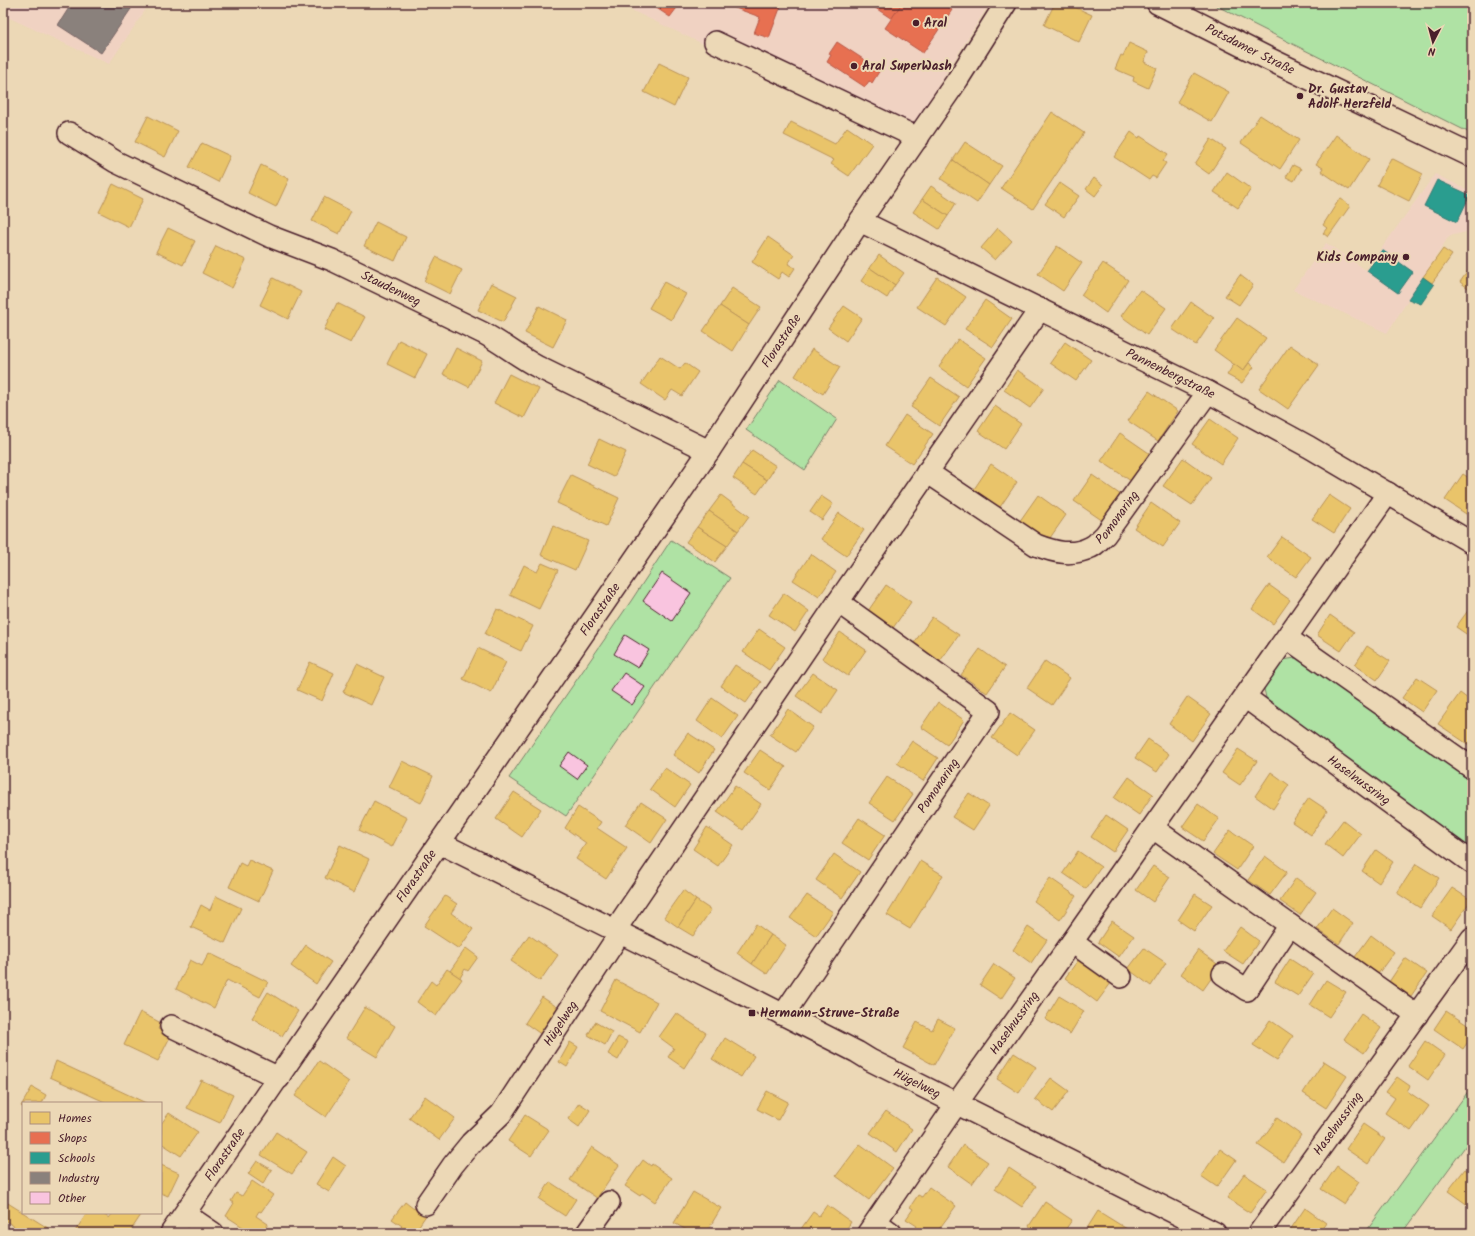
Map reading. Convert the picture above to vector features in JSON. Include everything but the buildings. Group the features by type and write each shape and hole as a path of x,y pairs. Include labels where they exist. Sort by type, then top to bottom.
{"main road":[{"name":"Potsdamer Straße","path":"1158,3 1275,62 1472,156"}],"street":[{"name":"Florastraße","path":"172,1233 709,451 860,221 958,79 1006,3"},
{"path":"715,42 918,138"},
{"name":"Staudenweg","path":"69,133 116,162 262,233 332,260 483,333 504,345 528,362 709,451"},
{"name":"Pannenbergstraße","path":"860,221 1208,392 1309,447 1472,542"},
{"path":"617,932 838,602 1040,309"},
{"name":"Pomonaring","path":"927,472 1036,545 1056,552 1074,553 1091,547 1105,535 1208,392"},
{"name":"Haselnussring","path":"957,1103 1153,828 1388,493"},
{"name":"Pomonaring","path":"783,1015 989,711 838,602"},
{"path":"1287,638 1472,768"},
{"name":"Haselnussring","path":"1245,697 1472,863"},
{"path":"1153,828 1417,1015"},
{"name":"Hügelweg","path":"440,843 1214,1233"},
{"path":"1223,974 1247,990 1290,925"},
{"name":"Hügelweg","path":"426,1204 453,1164 471,1143 501,1114 617,932"},
{"name":"Haselnussring","path":"1259,1233 1472,938"},
{"path":"1072,942 1121,977"},
{"path":"171,1026 279,1078"},
{"path":"879,1229 957,1103"},
{"path":"587,1233 608,1202"},
{"path":"185,1214 213,1233"}],"shaded area":[{"path":"3,3 150,3 109,64 3,15"},
{"path":"616,3 990,3 905,139"},
{"name":"Kids Company","path":"1435,174 1472,192 1472,221 1466,232 1449,236 1387,333 1293,290 1326,243 1366,270"}],"green space":[{"path":"1211,3 1472,3 1472,134"},
{"path":"780,380 837,419 805,470 746,430"},
{"path":"671,540 730,578 566,816 509,778 631,601"},
{"path":"1301,657 1472,777 1472,851 1268,706 1263,685 1283,660"},
{"path":"1472,1086 1472,1137 1402,1233 1365,1233"}],"place":[{"name":"Aral","path":"916,23"},
{"name":"Aral SuperWash","path":"854,66"},
{"name":"Dr. Gustav Adolf Herzfeld","path":"1300,96"},
{"name":"Kids Company","path":"1406,257"},
{"name":"Hermann-Struve-Straße","path":"752,1013"}]}
